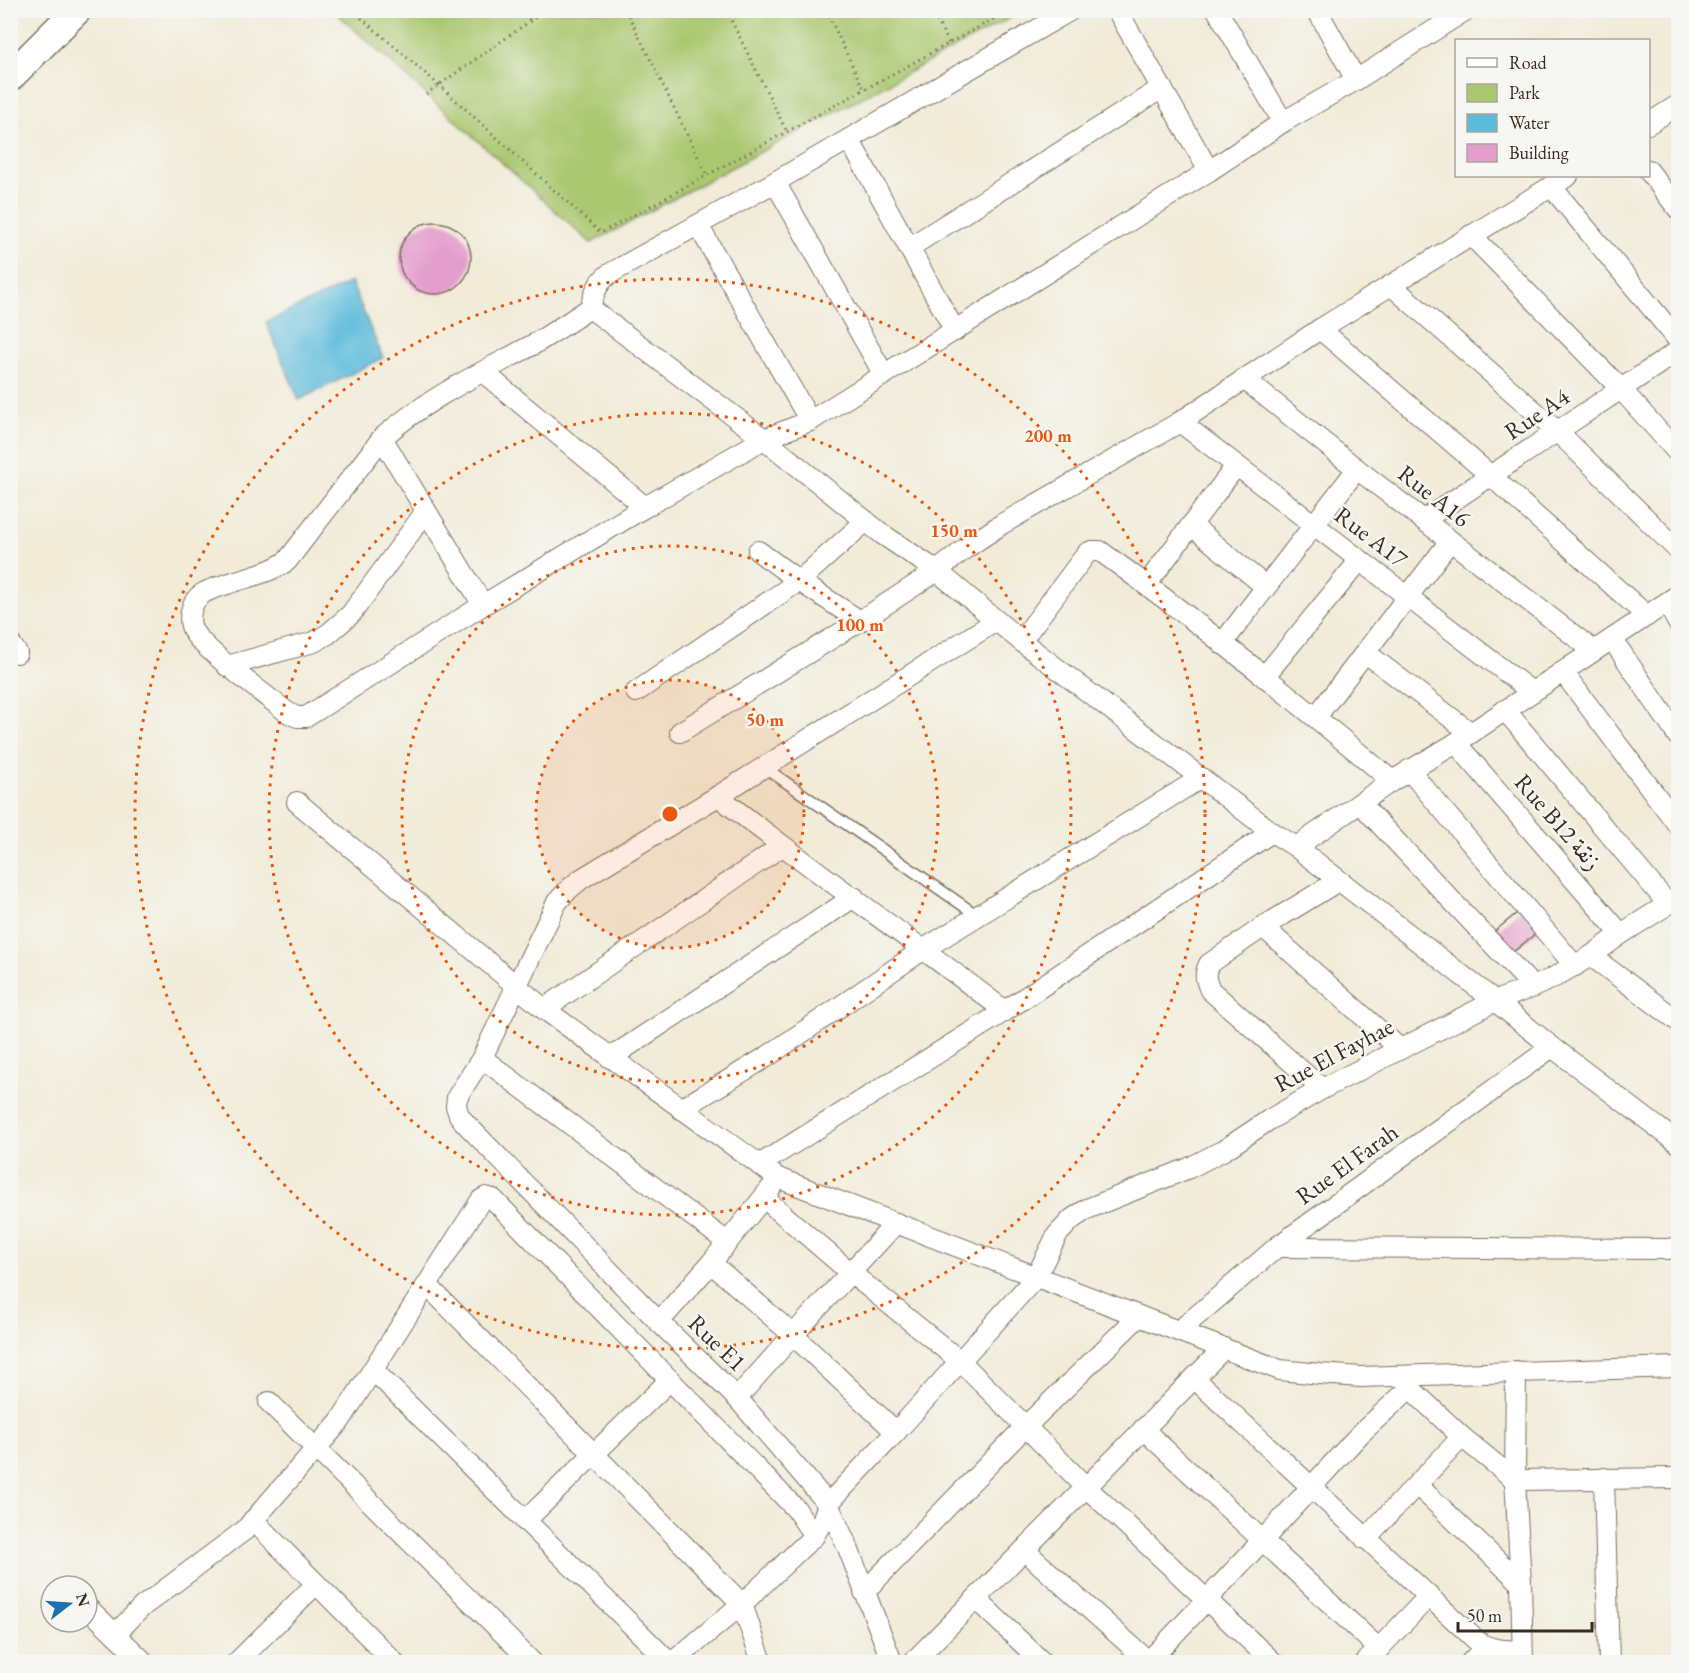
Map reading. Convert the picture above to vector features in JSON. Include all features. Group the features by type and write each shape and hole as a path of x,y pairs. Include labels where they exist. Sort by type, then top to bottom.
{"street":[{"path":"10,77 77,10"},
{"path":"1071,10 601,280 595,291 591,308 398,424 382,438 287,561 269,570 201,594 195,600 191,610 192,630 227,666 287,712 297,717 306,717 483,605 645,507 764,440 810,421 1209,171 1283,122 1356,80 1466,10"},
{"path":"1117,10 1209,171"},
{"path":"1218,10 1283,122"},
{"path":"1317,10 1356,80"},
{"path":"910,247 1162,88"},
{"path":"1650,123 1678,105"},
{"path":"849,139 955,331"},
{"path":"1650,173 1678,209"},
{"path":"680,732 937,572 966,548 1002,524 1180,422 1320,329 1566,177"},
{"path":"775,182 884,375"},
{"path":"1551,186 1678,340"},
{"path":"698,225 810,421"},
{"path":"1471,236 1621,389 1678,453"},
{"path":"1391,285 1557,431 1678,550"},
{"path":"591,308 866,521 937,572 996,621 1201,778 1272,832 1296,847 1678,1143"},
{"path":"1320,329 1491,476 1647,616"},
{"name":"Rue A4","path":"1424,520 1678,351"},
{"path":"483,372 645,507"},
{"name":"Rue A16","path":"1244,380 1594,651"},
{"name":"Rue A17","path":"1180,422 1532,692"},
{"path":"382,438 483,605"},
{"path":"1146,585 1236,466"},
{"path":"1222,644 1357,469"},
{"path":"227,666 314,642 340,625 356,608 426,511"},
{"path":"636,692 799,581 866,521"},
{"path":"1191,525 1266,587"},
{"path":"1316,717 1450,541"},
{"path":"1021,640 1087,553 1100,551 1316,717 1392,781"},
{"path":"758,552 860,621"},
{"path":"1264,677 1360,560"},
{"path":"1296,847 1392,781 1464,738 1673,599 1678,623"},
{"path":"728,1242 482,1058 557,902 569,889 581,879 996,621"},
{"path":"1612,639 1678,736"},
{"name":"Rue B12 زنقة","path":"1366,653 1464,738 1621,934"},
{"path":"1563,672 1678,825"},
{"path":"1505,710 1673,902"},
{"path":"1409,770 1583,961 1678,1021"},
{"path":"681,1109 768,1056 924,949 1201,778"},
{"path":"718,795 782,846 854,897 1005,1011"},
{"path":"297,802 544,1009 778,1178 1280,1370 1409,1382 1516,1371 1678,1367"},
{"path":"1360,803 1533,987"},
{"path":"759,1165 1005,1011 1272,832"},
{"path":"544,1009 782,846"},
{"path":"1322,1089 1210,990 1205,981 1205,972 1209,964 1263,927 1338,881"},
{"path":"610,1058 854,897"},
{"name":"Rue El Fayhae","path":"828,1504 1036,1277 1057,1235 1072,1219 1087,1209 1189,1168 1224,1150 1322,1089 1399,1048 1495,1001 1533,987 1583,961 1673,902"},
{"path":"1263,927 1399,1048"},
{"name":"Rue El Farah","path":"1179,1331 1277,1247 1552,1047"},
{"name":"Rue E1","path":"482,1058 457,1097 456,1106 465,1123 659,1322 737,1398 828,1504 848,1548 892,1662"},
{"path":"659,1322 711,1263 778,1178"},
{"path":"115,1634 143,1606 236,1538 340,1420 481,1200 486,1197 493,1199 796,1509 814,1536"},
{"path":"764,1198 851,1273 960,1361 1086,1487 1273,1662"},
{"path":"737,1398 896,1224"},
{"path":"1277,1247 1668,1249 1678,1247"},
{"path":"711,1263 793,1335 896,1432"},
{"path":"427,1285 742,1604 762,1662"},
{"path":"864,1592 1026,1426 1139,1316"},
{"path":"919,1661 976,1599 1224,1348"},
{"path":"373,1371 671,1662 742,1604 814,1536 828,1504"},
{"path":"1194,1378 1428,1598 1485,1647 1522,1657 1521,1583 1515,1480 1516,1371"},
{"path":"525,1521 670,1380"},
{"path":"1409,1382 1462,1437 1515,1480 1678,1478"},
{"path":"1024,1550 1148,1662 1409,1382"},
{"path":"269,1402 532,1662"},
{"path":"1143,1429 1262,1541 1372,1656 1428,1598"},
{"path":"1365,1539 1462,1437"},
{"path":"1604,1478 1609,1662"},
{"path":"1417,1485 1521,1583"},
{"path":"253,1520 316,1584 385,1660"},
{"path":"237,1662 316,1584"},
{"path":"976,1599 1042,1662"},
{"path":"99,1619 144,1662"},
{"path":"1471,1662 1485,1647"}],"lane":[{"path":"764,766 978,916"}],"path":[{"path":"352,10 601,233 1010,10"},
{"path":"520,10 531,21"},
{"path":"426,94 546,10"},
{"path":"626,10 708,175"},
{"path":"726,10 787,132"},
{"path":"826,10 864,90"},
{"path":"931,10 949,44"}],"green space":[{"path":"334,11 1023,11 591,243"}],"water":[{"path":"351,282 383,358 299,400 266,322"}],"building":[{"path":"435,222 455,228 465,238 471,258 465,278 455,288 435,294 415,288 405,278 399,258 405,238 415,228"},
{"path":"1523,908 1540,930 1512,953 1495,931"}]}
